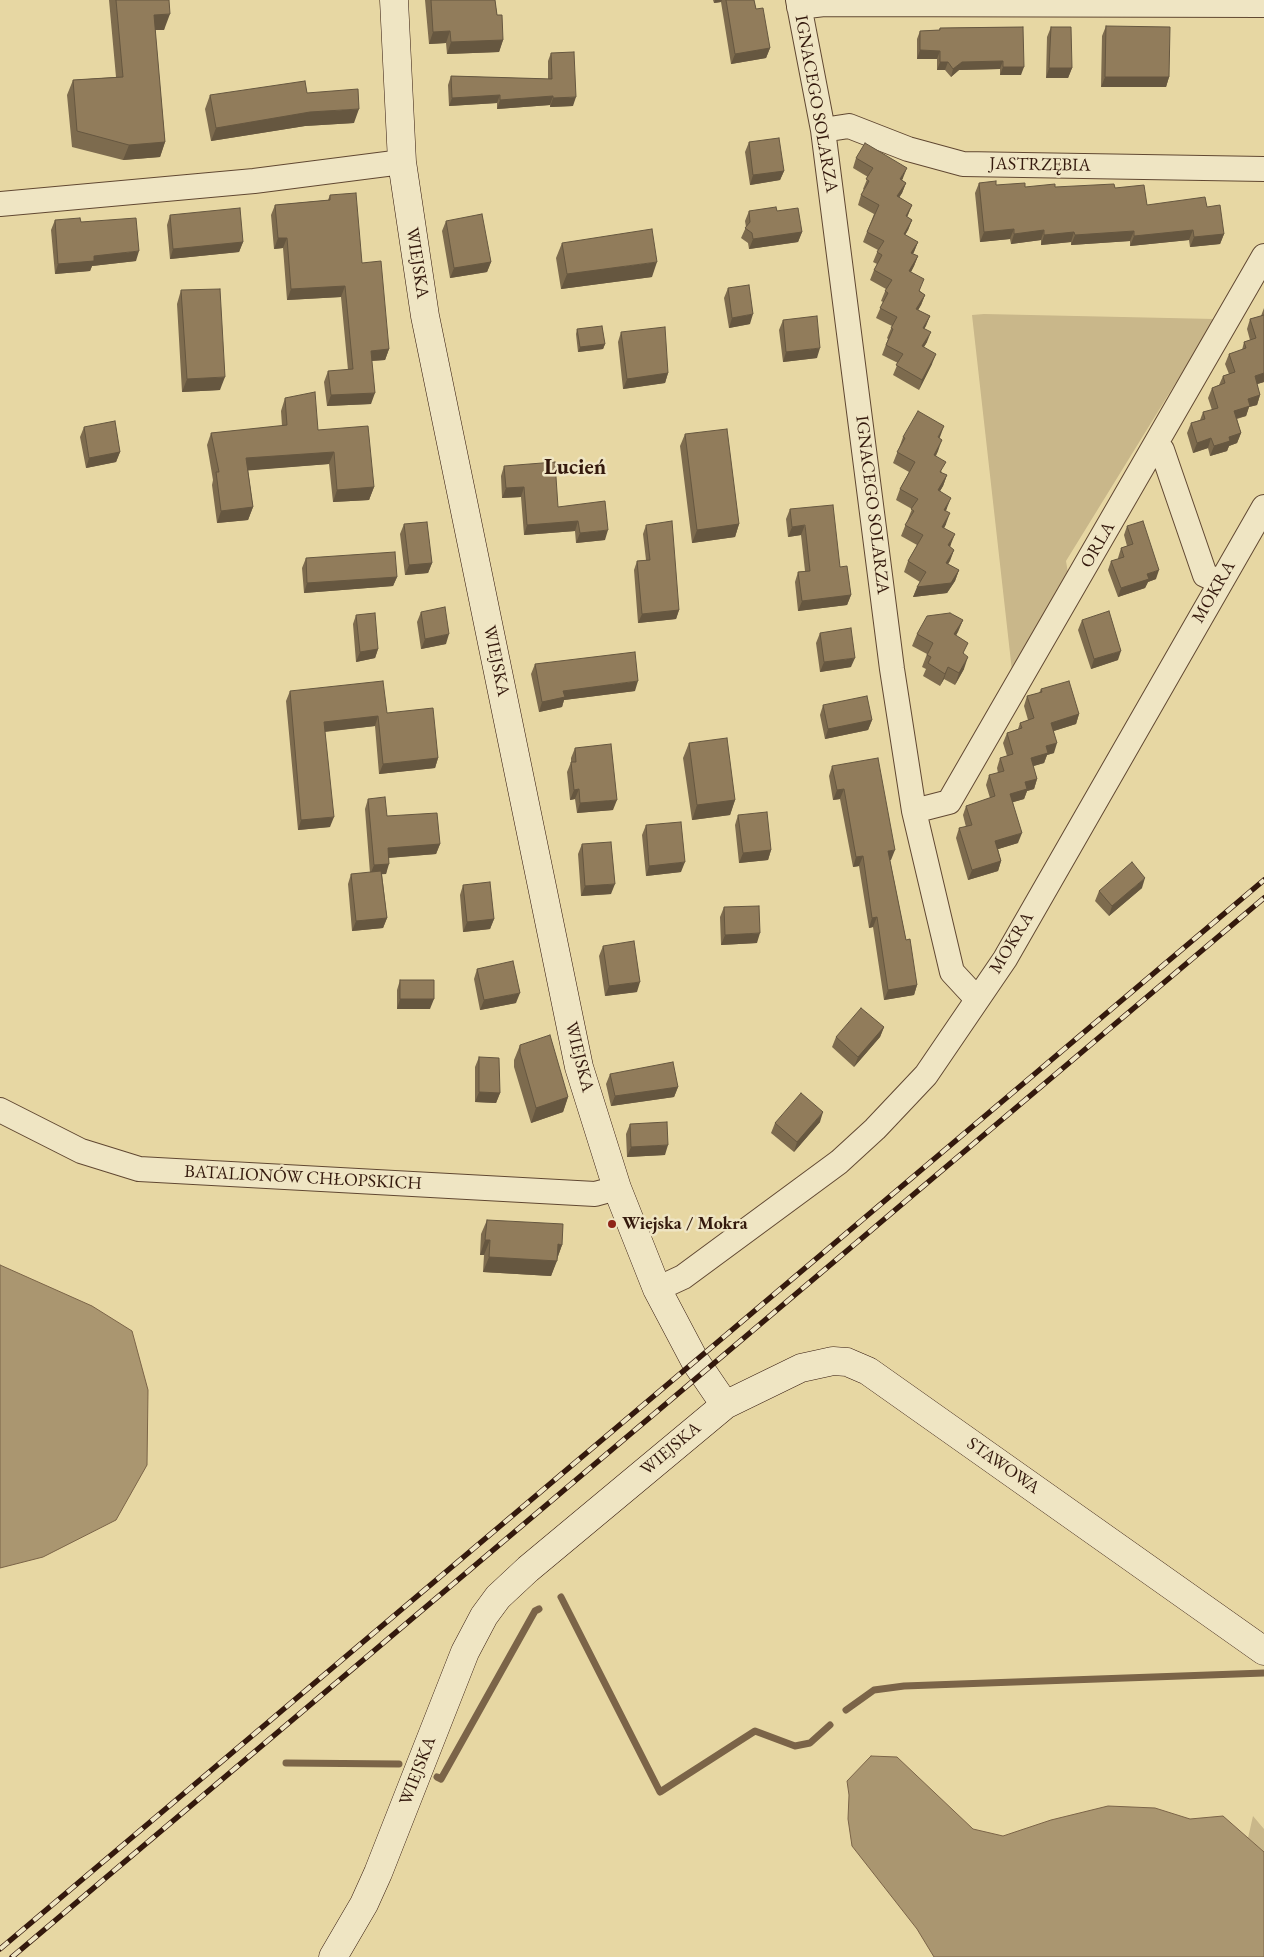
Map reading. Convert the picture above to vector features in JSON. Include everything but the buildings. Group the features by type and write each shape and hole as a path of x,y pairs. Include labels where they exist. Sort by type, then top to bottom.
{"street":[{"name":"WIEJSKA","path":"333,1957 364,1904 378,1873 465,1652 484,1616 515,1580 725,1404 685,1344 657,1289 617,1188 579,1067 425,316 402,162 394,0"},
{"path":"799,4 1264,5"},
{"name":"IGNACEGO SOLARZA","path":"799,4 823,130 892,670 914,811 952,972 977,999"},
{"name":"JASTRZĘBIA","path":"823,130 850,126 908,149 963,164 1264,169"},
{"path":"0,204 254,181 402,162"},
{"name":"ORLA","path":"914,811 948,802 1264,256"},
{"path":"1156,445 1162,450 1205,575 1220,582"},
{"name":"MOKRA","path":"657,1289 683,1277 858,1146 926,1075 1005,959 1264,507"},
{"name":"BATALIONÓW CHŁOPSKICH","path":"0,1110 81,1151 139,1169 595,1194 617,1188"},
{"name":"STAWOWA","path":"725,1404 801,1368 818,1363 847,1362 868,1371 1264,1651"}],"shaded area":[{"path":"972,315 1215,319 1066,561 1068,573 1012,671"},
{"path":"0,1265 92,1306 132,1331 148,1390 147,1465 116,1520 43,1557 0,1568"},
{"path":"871,1756 897,1757 973,1829 1003,1836 1051,1820 1108,1806 1155,1808 1190,1819 1223,1816 1264,1852 1264,1957 934,1957 917,1929 852,1846 848,1819 849,1795 847,1781"},
{"path":"1253,1816 1264,1829 1264,1852 1248,1838"}],"waterway":[{"path":"561,1597 660,1792 755,1731 795,1746 810,1743 830,1725"},
{"path":"437,1777 441,1779 535,1611 539,1609"},
{"path":"846,1710 874,1690 904,1686 1264,1673"},
{"path":"286,1763 399,1764"}],"railway":[{"path":"0,1949 1264,880"},
{"path":"12,1957 1264,898"}],"place":[{"name":"Wiejska / Mokra","path":"612,1224"}],"district":[{"name":"Lucień","path":"575,468"}]}
